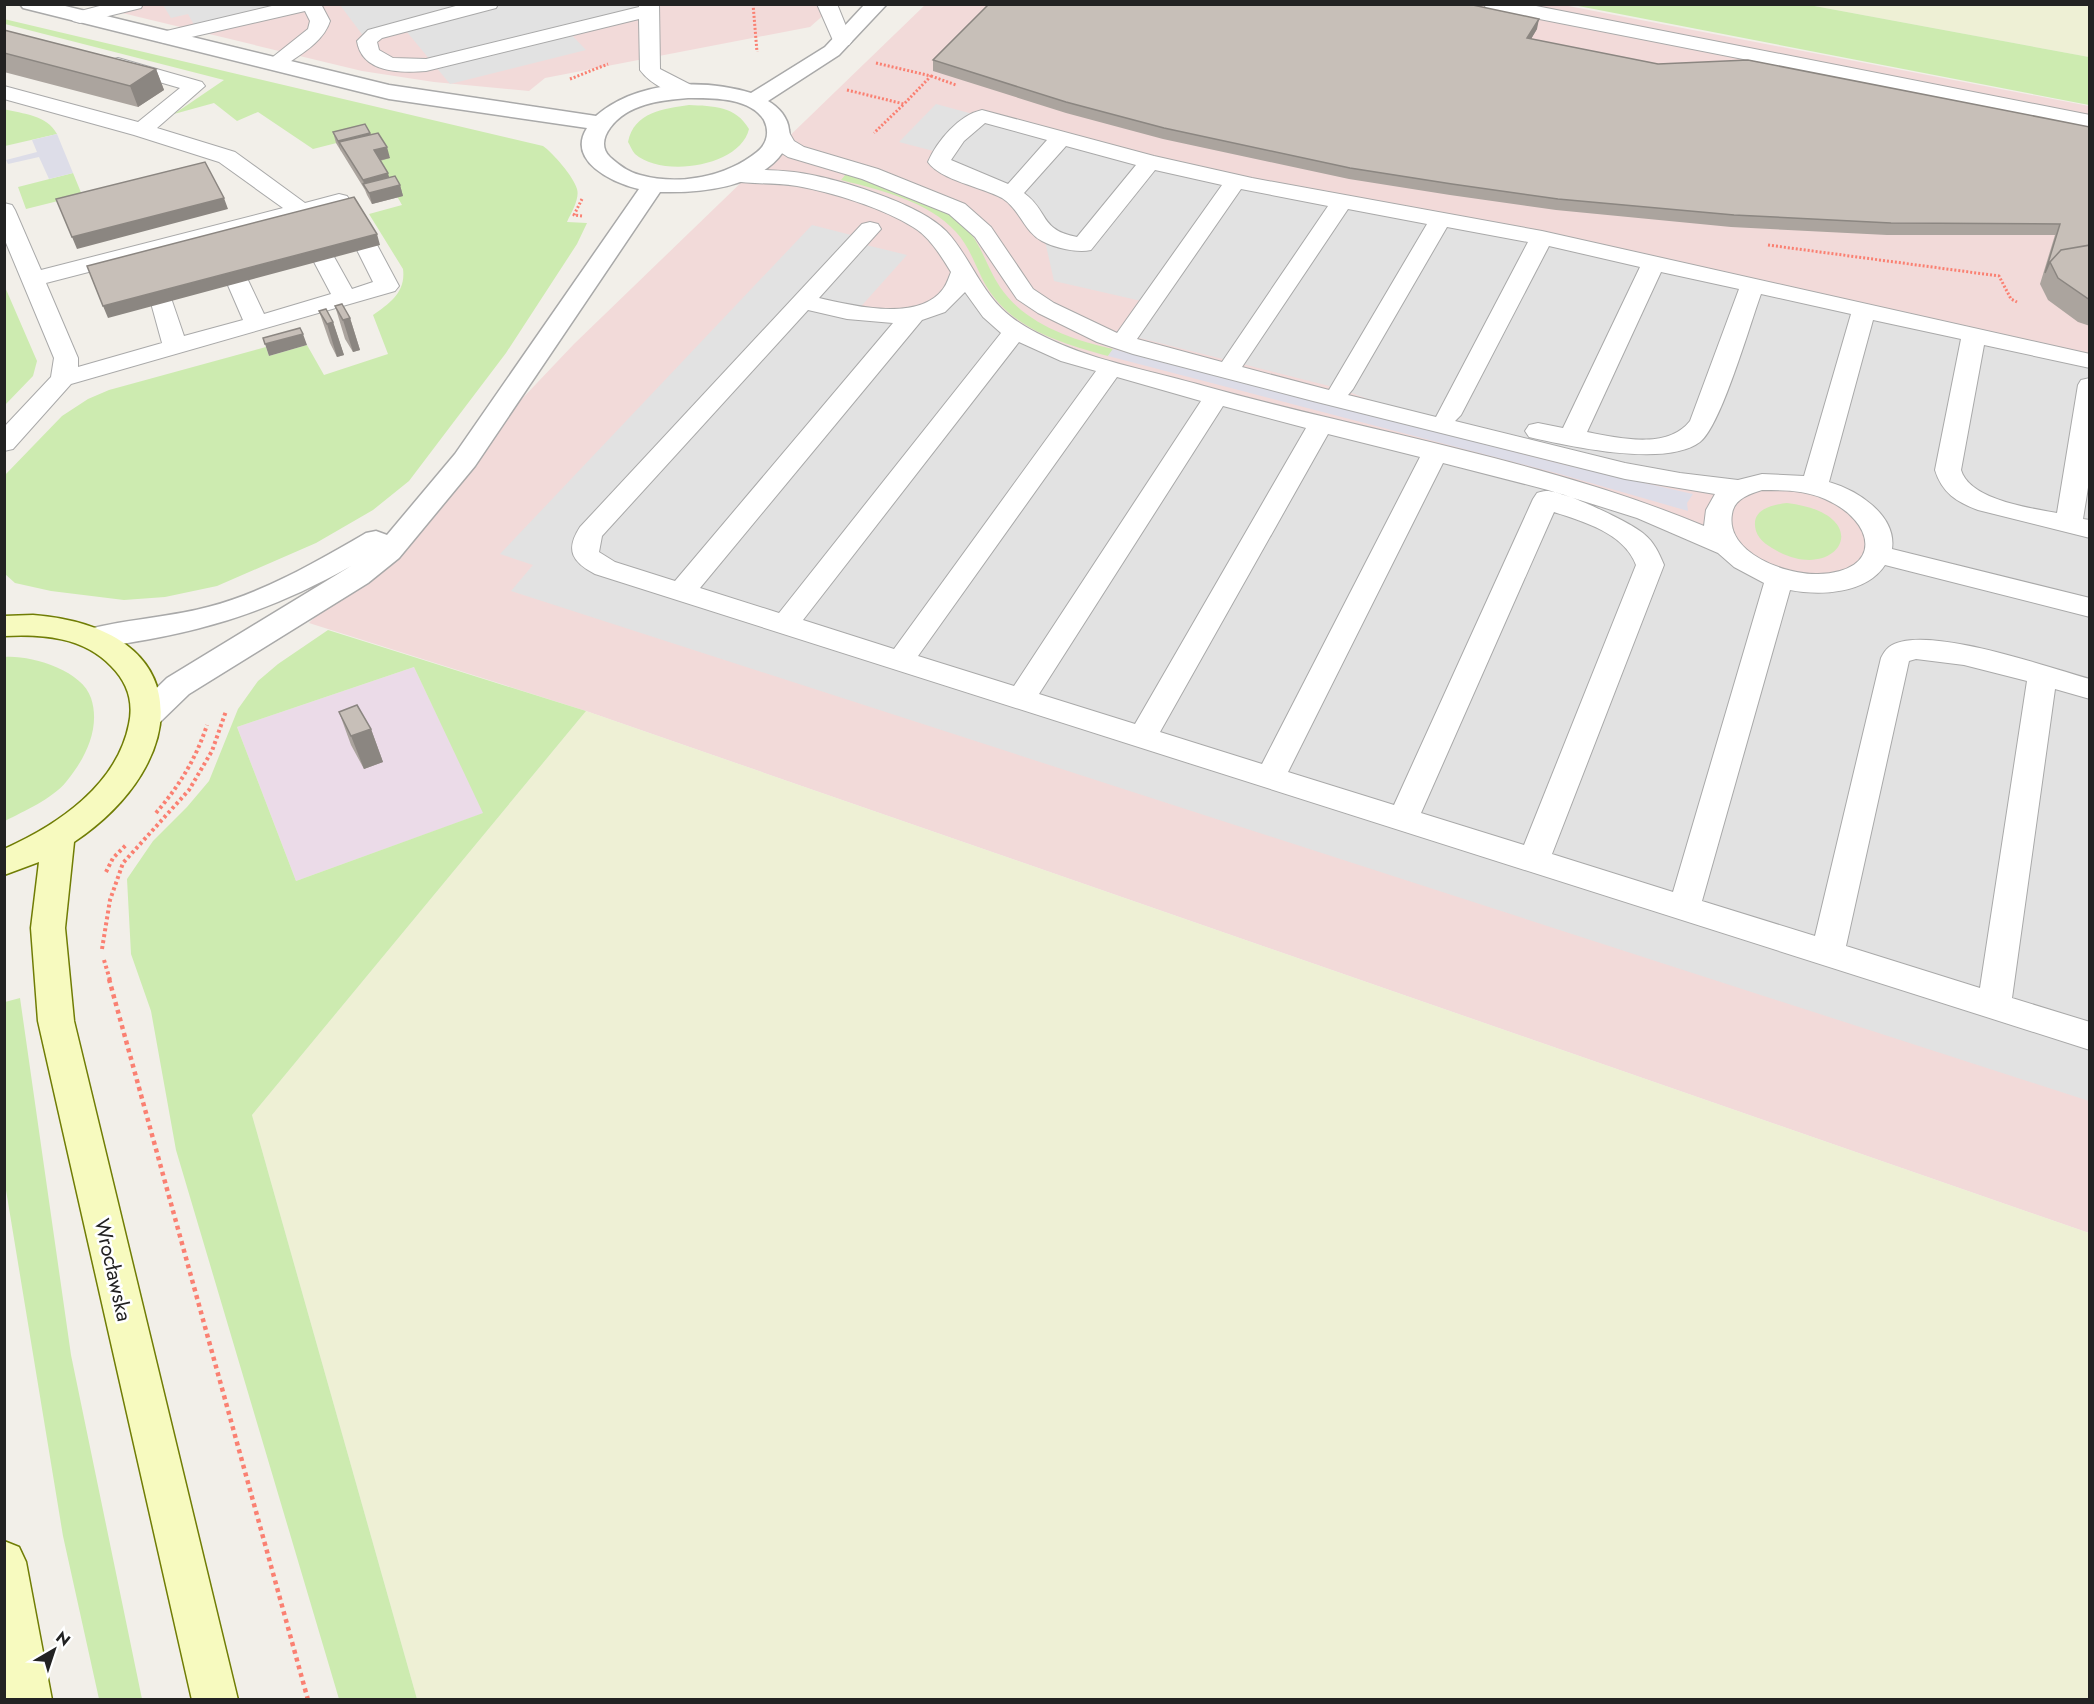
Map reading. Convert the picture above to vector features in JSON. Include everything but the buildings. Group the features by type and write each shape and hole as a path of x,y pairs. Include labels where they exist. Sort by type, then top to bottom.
{"main road":[{"path":"4,626 43,626 70,630 93,638 124,658 135,670 142,684 147,716 144,736 122,778 83,818 58,836 4,863"},
{"name":"Wrocławska","path":"58,836 48,928 56,1021 215,1700"},
{"path":"4,1562 29,1700"}],"street":[{"path":"30,4 389,92 601,123"},
{"path":"753,101 832,51 877,4"},
{"path":"688,91 733,94 753,101 768,111 777,121 779,134 777,144 770,154 754,166 736,175 689,186 653,185 626,179 605,168 594,154 592,139 601,123 634,102 665,93 688,91"},
{"path":"147,716 188,680 358,576 389,551 465,460 653,185"},
{"path":"93,638 164,629 234,610 295,585 419,515"}],"lane":[{"path":"80,16 134,4"},
{"path":"165,37 310,4 320,21 317,30 274,64"},
{"path":"489,4 375,34 367,41 367,48 372,55 384,62 405,66 426,64 649,8 650,70 657,78 688,91"},
{"path":"827,4 842,41"},
{"path":"1493,4 2090,121"},
{"path":"96,58 195,86 142,130"},
{"path":"4,92 142,130 227,157 304,216"},
{"path":"1150,162 1083,244 1054,238 1043,232 1021,200 939,162 942,153 969,125 982,116 1150,162 1341,203 1542,238 2090,361"},
{"path":"779,134 785,145 796,152 879,177 957,209 982,232 1026,294 1068,320 1142,349 1624,471 1739,488 1762,482 1798,483 1814,487 1846,499 1868,517 1879,535 1879,555 1867,571 1848,580 1815,584 1779,579 1745,563 1721,539 1715,520 1722,501 1739,488"},
{"path":"1011,194 1061,138"},
{"path":"736,175 796,179 870,199 921,222 939,237 991,312 1016,331 1070,356 1110,369 1604,498 1646,512 1731,548"},
{"path":"1128,335 1236,181"},
{"path":"1234,362 1341,203"},
{"path":"34,279 147,257 343,206"},
{"path":"4,210 66,358 62,379 4,443"},
{"path":"1341,389 1440,220"},
{"path":"870,229 590,533 584,545 585,554 605,568 2090,1036"},
{"path":"1448,415 1542,238"},
{"path":"62,379 387,286 368,248"},
{"path":"326,260 345,298"},
{"path":"1572,436 1653,263"},
{"path":"804,302 876,316 914,315 936,306 952,295 958,287 963,272"},
{"path":"239,283 256,323"},
{"path":"1068,320 1448,415 1632,447 1658,447 1676,444 1689,438 1702,423 1752,285"},
{"path":"163,303 175,346"},
{"path":"1814,487 1864,310"},
{"path":"681,592 914,315"},
{"path":"785,624 1016,331"},
{"path":"1974,335 1948,470 1951,480 1963,493 1982,502 2079,526 2090,385"},
{"path":"900,661 1110,369"},
{"path":"1021,699 1216,397"},
{"path":"1142,737 1321,424"},
{"path":"1388,441 1546,499 1628,534 1640,545 1648,557 1650,565 1534,860"},
{"path":"1270,777 1433,457"},
{"path":"1403,819 1546,499"},
{"path":"1879,555 2090,608"},
{"path":"1684,908 1779,579"},
{"path":"1828,953 1895,658 1903,651 1922,649 1961,654 2090,689"},
{"path":"1994,1005 2042,676"}],"path":[{"path":"870,61 931,76 904,104"},
{"path":"98,944 308,1700"}],"shaded area":[{"path":"89,5 835,5 810,27 545,78 529,91 434,82 362,71"},
{"path":"163,5 308,5 197,30 188,14 171,18"},
{"path":"340,5 649,5 568,31 586,50 450,84 402,26 367,41"},
{"path":"925,5 1563,5 2089,106 2089,1233 586,711 309,623 574,344"},
{"path":"936,104 1061,138 2089,361 2089,1101 511,591 533,565 500,554 812,225 863,238 858,243 907,255 856,312 929,310 963,272 1032,340 1557,484 1779,578 1848,580 1879,535 1825,489 1739,488 1437,425 1341,389 1128,335 1150,303 1054,281 1043,232 1030,213 952,170 941,153 899,142"},
{"path":"57,134 73,173 49,179 39,157 8,164 6,160 37,152 32,140"},
{"path":"1113,349 1561,464 1693,494 1687,503 1688,511 1556,473 1108,356"},
{"path":"414,667 484,813 296,881 237,727"}],"green space":[{"path":"1573,5 1809,5 2089,57 2089,105"},
{"path":"1809,5 2089,5 2089,57"},
{"path":"4,19 543,146 563,166 577,189 576,201 567,222 587,223 577,244 506,353 409,481 373,510 316,543 217,586 165,597 124,600 51,591 15,583 5,574 5,475 62,416 88,399 109,390 266,347 269,356 307,345 324,375 388,354 373,315 396,296 402,284 403,269 369,214 402,205 377,161 390,157 368,135 313,149 258,112 237,121 214,103 174,114 224,80 5,24"},
{"path":"689,105 715,107 738,116 749,129 743,142 716,160 681,167 663,166 635,154 628,142 636,124 651,114"},
{"path":"4,109 41,119 57,134 5,146"},
{"path":"73,173 82,195 26,209 18,187"},
{"path":"846,174 910,194 954,217 972,235 1000,287 1022,311 1050,329 1113,349 1108,356 1059,341 1014,317 990,292 962,239 945,221 903,198 841,180"},
{"path":"5,287 37,361 33,376 5,405"},
{"path":"1787,503 1815,510 1833,520 1841,532 1840,543 1832,553 1819,559 1801,559 1779,552 1762,541 1757,535 1755,524 1759,513 1768,507"},
{"path":"328,630 586,711 252,1115 417,1699 339,1699 176,1150 151,1011 131,954 127,879 153,841 209,781 238,709 258,681 278,664","holes":["414,667 483,813 296,881 237,727"]},
{"path":"5,657 41,662 66,672 86,688 94,709 94,721 85,753 66,782 46,799 5,821"},
{"path":"586,711 2089,1233 2089,1699 417,1699 252,1115"},
{"path":"20,998 71,1355 142,1699 99,1699 63,1536 5,1184 5,1002"}]}
